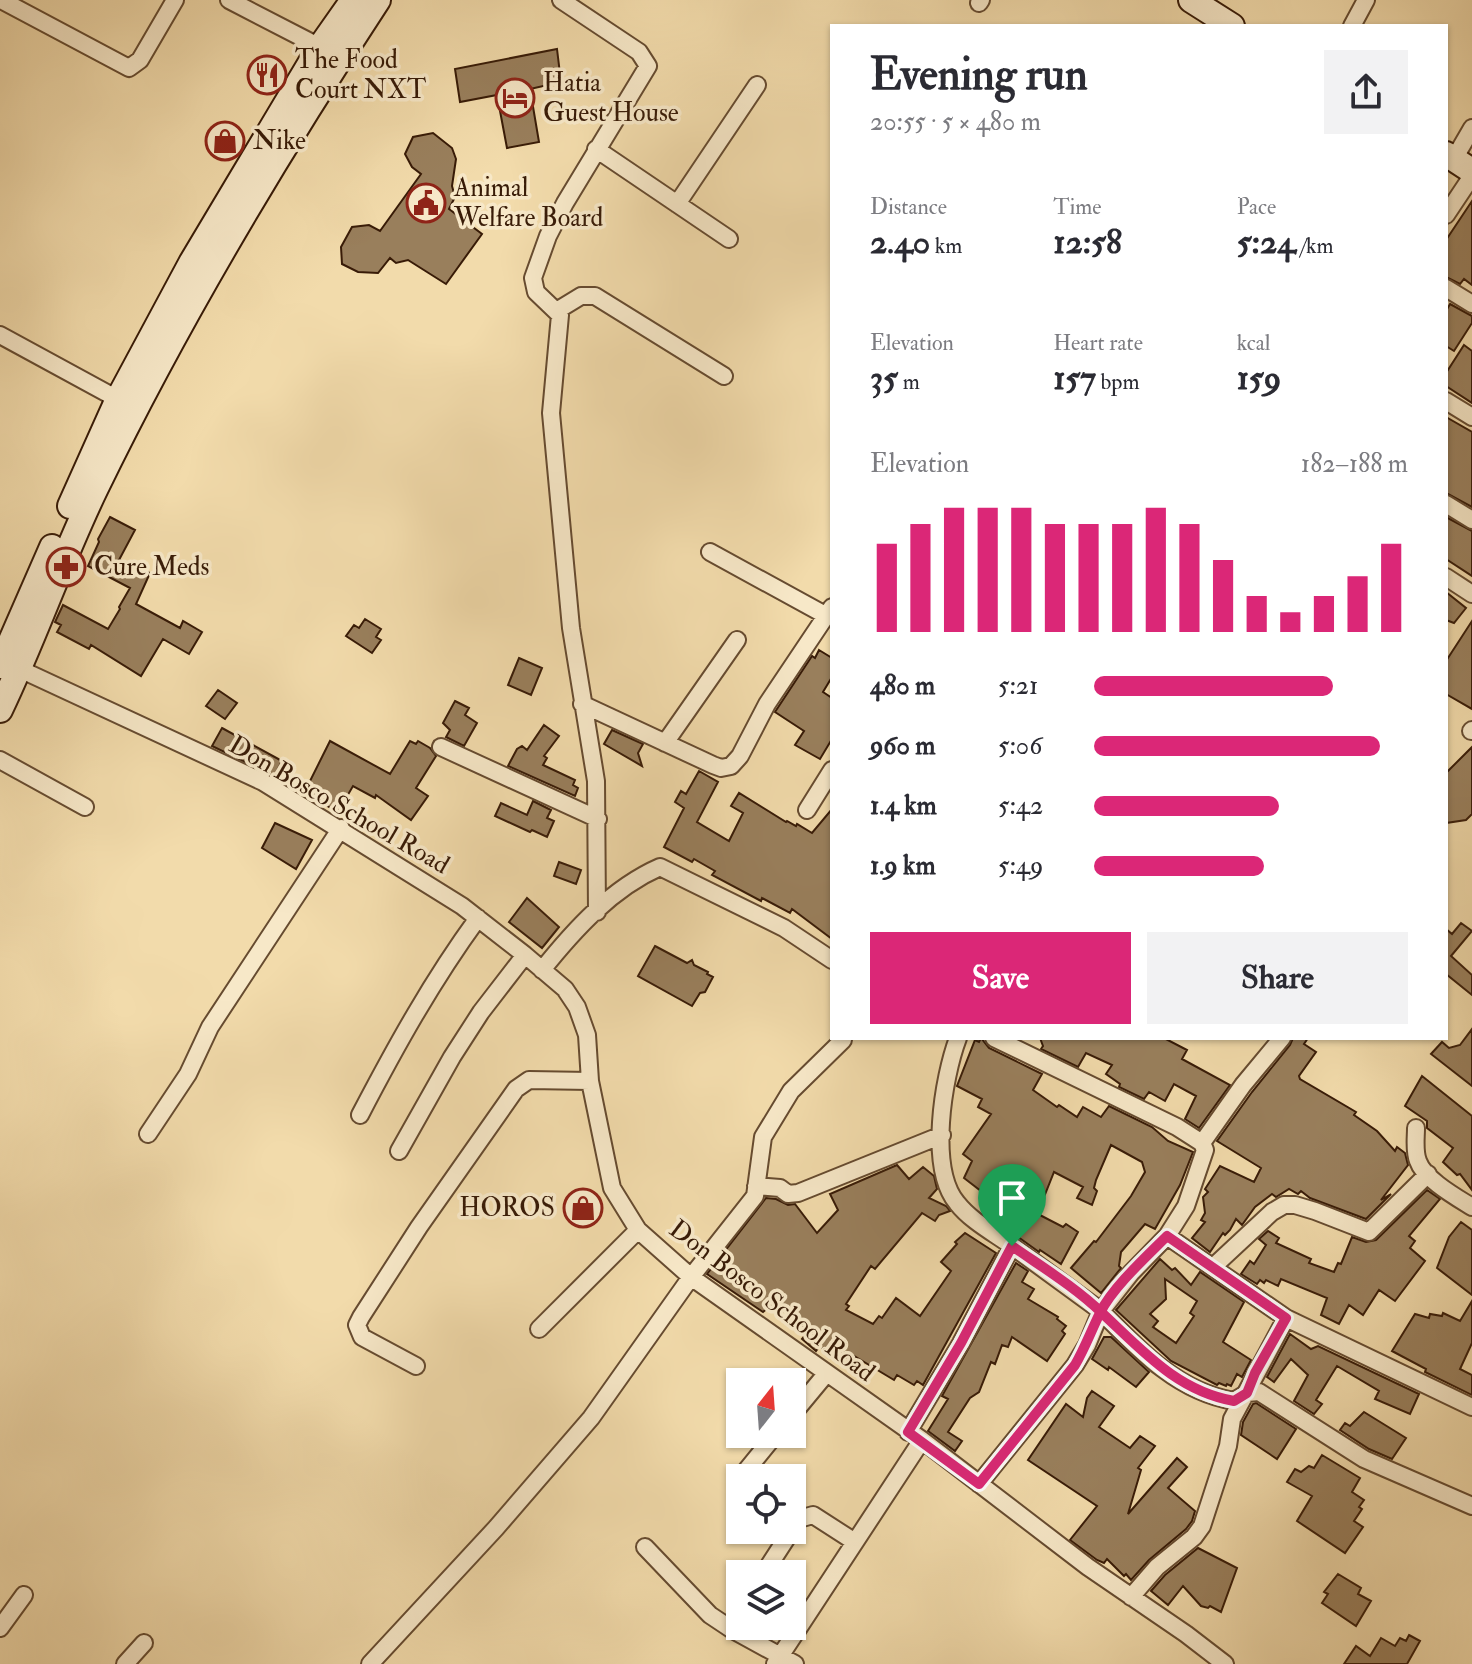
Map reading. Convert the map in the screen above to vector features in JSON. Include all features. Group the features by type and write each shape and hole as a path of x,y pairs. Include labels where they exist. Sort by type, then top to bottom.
{"main road":[{"path":"0,710 7,665 191,263 320,47 353,0"},
{"path":"127,404 378,0"},
{"path":"1191,0 1227,24"}],"street":[{"path":"1,0 129,68 140,60 175,0"},
{"path":"229,0 320,47"},
{"path":"561,0 639,52 648,66 596,149 548,236 533,278 536,292 558,310 560,326 551,413 561,543 582,704 596,781 597,912"},
{"path":"1353,24 1366,0"},
{"path":"677,204 757,85"},
{"path":"1448,208 1472,128"},
{"path":"596,149 729,239"},
{"path":"1448,289 1472,304"},
{"path":"558,310 581,296 595,296 724,376"},
{"path":"0,335 127,404"},
{"path":"1448,402 1472,417"},
{"path":"1448,505 1472,520"},
{"path":"582,704 721,768 731,766 740,756 767,704 829,612 710,552"},
{"path":"1448,578 1472,594"},
{"path":"665,743 737,640"},
{"name":"Don Bosco School Road","path":"7,665 263,782 341,828 478,918 525,955 565,989 577,1007 587,1035 590,1081 612,1188 638,1230 691,1277 915,1436 1225,1664"},
{"path":"441,747 598,819"},
{"path":"0,760 85,807"},
{"path":"807,810 830,773"},
{"path":"148,1134 188,1074 210,1027 341,828"},
{"path":"542,970 573,931 638,876 660,867 784,928 830,959"},
{"path":"360,1115 406,1027 445,963 478,918"},
{"path":"399,1151 452,1057 481,1012 525,955"},
{"path":"370,1664 496,1528 591,1418 691,1277 755,1196 763,1137 768,1125 791,1091 843,1040"},
{"path":"954,1040 943,1098 942,1135 944,1178 956,1203 1101,1311 1144,1354 1190,1386 1234,1401 1247,1393 1259,1392 1364,1459 1472,1506"},
{"path":"979,1484 1075,1365 1101,1311 1131,1273 1167,1236 1186,1206 1205,1150 1202,1143 1177,1127 998,1040"},
{"path":"1202,1143 1243,1085 1280,1040"},
{"path":"416,1366 362,1337 357,1325 361,1317 419,1227 516,1089 529,1080 590,1081"},
{"path":"1416,1128 1417,1159 1428,1174 1470,1202"},
{"path":"756,1186 780,1188 788,1194 798,1193 942,1135"},
{"path":"1213,1267 1272,1212 1284,1205 1315,1211 1369,1232 1428,1174"},
{"path":"539,1329 638,1230"},
{"path":"1167,1236 1286,1318 1472,1407"},
{"path":"645,1547 710,1615 783,1661 915,1436 1012,1246"},
{"path":"1131,1597 1157,1567 1194,1537 1202,1526 1228,1446 1232,1419 1286,1318"},
{"path":"806,1398 826,1374"},
{"path":"751,1464 764,1448"},
{"path":"772,1560 799,1519 806,1515 813,1515 855,1542"},
{"path":"0,1628 24,1595"},
{"path":"125,1664 144,1643"}],"building":[{"name":"Hatia Guest House","path":"557,49 561,82 530,89 539,142 507,148 497,95 460,102 455,69"},
{"name":"Animal Welfare Board","path":"433,133 452,148 456,159 452,186 455,197 449,209 482,234 446,284 408,260 396,263 390,258 378,273 358,272 342,264 341,247 352,227 369,225 380,231 421,174 412,167 405,154 413,137"},
{"path":"1472,201 1472,285 1464,279 1460,284 1448,278 1448,237"},
{"path":"1450,304 1472,316 1472,323 1454,351 1448,347"},
{"path":"1464,345 1472,351 1472,403 1448,387 1448,370"},
{"path":"1448,418 1472,432 1472,507 1448,494"},
{"path":"110,517 135,530 119,560 150,573 136,604 180,628 183,621 202,632 189,654 163,639 141,676 91,645 89,649 57,632 61,625 55,622 63,605 108,629 120,609 130,588 88,566"},
{"path":"1448,518 1472,531 1472,576 1448,560"},
{"path":"1448,594 1466,608 1454,623 1448,621"},
{"path":"365,619 381,629 376,637 381,640 372,653 346,636 354,625 359,628"},
{"path":"1472,621 1472,709 1448,695 1448,658"},
{"path":"819,650 830,657 830,680 823,692 830,697 830,742 820,759 795,745 804,731 775,712 812,656 815,658"},
{"path":"519,658 542,668 531,695 508,685"},
{"path":"218,690 237,703 225,719 206,706"},
{"path":"455,701 469,708 465,715 477,723 464,746 446,737 450,730 443,723"},
{"path":"544,725 559,736 544,756 547,758 543,765 575,780 573,785 578,788 575,796 508,766 517,749 522,746 527,750"},
{"path":"222,728 282,761 274,776 212,746"},
{"path":"612,730 643,744 638,753 642,766 604,744"},
{"path":"330,741 390,774 410,741 416,744 418,741 430,748 436,756 416,788 428,796 411,820 376,795 375,798 353,786 338,812 304,793"},
{"path":"1472,747 1472,814 1466,820 1448,823 1448,771"},
{"path":"699,771 718,782 697,822 729,841 743,813 731,806 739,793 786,822 797,824 812,833 830,811 830,938 792,909 790,913 762,898 761,901 712,875 715,871 694,859 692,862 664,847 684,808 675,802 681,791 686,794"},
{"path":"533,801 551,810 547,818 554,821 547,837 495,816 501,803 527,815"},
{"path":"275,823 312,840 296,869 262,848"},
{"path":"559,862 581,870 576,884 554,876"},
{"path":"527,898 559,927 542,948 509,922"},
{"path":"1461,923 1472,931 1451,956 1472,975 1472,995 1448,976 1448,931 1452,934"},
{"path":"655,946 687,963 692,960 694,965 713,977 692,1006 638,976"},
{"path":"1472,1029 1472,1086 1431,1054 1442,1042 1449,1048 1460,1045"},
{"path":"975,1040 983,1040 989,1048 1042,1074 1033,1090 1057,1107 1059,1105 1077,1117 1083,1107 1101,1117 1109,1106 1193,1152 1180,1185 1155,1229 1145,1224 1121,1252 1121,1268 1101,1293 1071,1268 1096,1242 1131,1196 1145,1172 1142,1162 1111,1145 1096,1180 1094,1188 1097,1191 1092,1205 1077,1198 1083,1187 1054,1172 1044,1197 1014,1185 996,1210 982,1200 986,1195 964,1178 972,1161 963,1154 991,1114 978,1107 982,1099 957,1086"},
{"path":"1041,1040 1168,1040 1187,1050 1182,1059 1230,1085 1199,1128 1185,1119 1196,1096 1174,1084 1165,1101 1149,1092 1144,1099 1119,1087 1120,1084 1106,1074 1112,1065 1086,1053 1078,1067 1041,1049"},
{"path":"1292,1040 1307,1040 1304,1044 1316,1052 1300,1079 1356,1112 1354,1115 1377,1131 1395,1151 1397,1147 1405,1153 1408,1165 1381,1200 1391,1194 1366,1219 1310,1198 1301,1191 1298,1194 1289,1189 1276,1197 1272,1194 1255,1207 1242,1225 1236,1219 1210,1252 1192,1238 1205,1222 1201,1220 1205,1213 1203,1197 1208,1192 1205,1189 1220,1166 1254,1182 1261,1168 1217,1141"},
{"path":"1422,1076 1472,1116 1472,1190 1460,1174 1457,1175 1443,1162 1453,1148 1427,1128 1427,1121 1405,1106"},
{"path":"897,1165 909,1179 923,1167 934,1176 937,1189 929,1198 950,1211 939,1215 935,1221 922,1213 875,1269 871,1266 846,1304 849,1306 846,1310 873,1324 879,1316 882,1318 896,1298 920,1316 951,1271 941,1262 965,1233 996,1253 923,1385 917,1381 914,1385 897,1375 894,1380 849,1353 846,1359 819,1347 816,1351 802,1339 809,1331 781,1309 779,1314 770,1306 763,1312 707,1274 766,1198 795,1204 817,1233 838,1210 830,1194"},
{"path":"1427,1190 1440,1199 1409,1236 1415,1241 1410,1248 1425,1261 1395,1301 1379,1290 1363,1315 1349,1305 1339,1324 1321,1315 1327,1298 1281,1279 1278,1286 1266,1280 1264,1283 1260,1280 1257,1284 1241,1274 1250,1261 1254,1264 1266,1245 1259,1239 1268,1231 1279,1238 1276,1243 1311,1259 1309,1263 1334,1272 1338,1263 1341,1264 1352,1237 1366,1242 1376,1240"},
{"path":"1034,1212 1078,1232 1061,1264 1011,1232 1018,1221 1026,1226"},
{"path":"1461,1222 1472,1230 1472,1295 1437,1268 1449,1237"},
{"path":"1160,1259 1172,1270 1175,1268 1191,1285 1200,1272 1244,1302 1223,1342 1251,1360 1242,1377 1237,1374 1231,1386 1217,1385 1171,1361 1116,1310","holes":["1165,1279 1197,1301 1190,1313 1194,1316 1176,1343 1153,1327 1158,1321 1150,1314 1166,1299"]},
{"path":"1016,1263 1028,1271 1022,1282 1034,1289 1028,1299 1058,1317 1066,1326 1062,1331 1065,1334 1047,1361 1012,1337 1008,1347 1002,1345 995,1364 991,1362 979,1392 970,1398 948,1432 962,1441 955,1451 928,1431 948,1399 942,1396"},
{"path":"1472,1301 1472,1343 1460,1369 1472,1375 1472,1395 1425,1372 1426,1369 1392,1351 1415,1314 1429,1318 1430,1314 1442,1316 1443,1313 1460,1321"},
{"path":"1290,1334 1311,1349 1318,1346 1419,1394 1410,1414 1375,1399 1379,1391 1337,1366 1316,1400 1322,1404 1314,1414 1294,1401 1308,1375 1291,1359 1274,1382 1267,1377"},
{"path":"1104,1337 1111,1337 1149,1372 1136,1387 1092,1359"},
{"path":"1092,1391 1114,1406 1099,1427 1130,1448 1140,1436 1155,1446 1138,1468 1141,1470 1128,1514 1177,1458 1187,1467 1168,1488 1195,1511 1192,1521 1131,1580 1107,1559 1104,1563 1097,1560 1070,1540 1097,1506 1028,1460 1066,1404 1083,1417 1087,1398"},
{"path":"1256,1403 1296,1429 1277,1459 1241,1435 1243,1422"},
{"path":"1364,1412 1406,1438 1392,1459 1369,1449 1340,1430 1345,1423 1350,1426"},
{"path":"1322,1455 1360,1478 1352,1492 1364,1500 1354,1521 1363,1527 1345,1553 1297,1521 1312,1496 1287,1482 1295,1469 1301,1472 1309,1466 1314,1468"},
{"path":"1198,1548 1237,1568 1221,1612 1210,1606 1201,1606 1183,1586 1168,1605 1151,1591"},
{"path":"1338,1574 1361,1588 1358,1594 1371,1601 1356,1626 1322,1603 1328,1594 1324,1592"},
{"path":"1409,1635 1420,1641 1407,1664 1344,1664 1356,1646 1370,1656 1381,1638 1395,1646 1400,1638 1406,1641"}],"place":[{"name":"The Food Court NXT","path":"267,75"},
{"name":"Hatia Guest House","path":"515,98"},
{"name":"Nike","path":"225,141"},
{"name":"Animal Welfare Board","path":"426,203"},
{"name":"Cure Meds","path":"66,567"},
{"name":"HOROS","path":"583,1208"}],"route":[{"path":"1012,1246 961,1343 908,1432 979,1484 1075,1365 1101,1311 1131,1273 1167,1236 1286,1318 1247,1393 1234,1401 1223,1399 1190,1386 1161,1369 1101,1311 1012,1246"}]}
